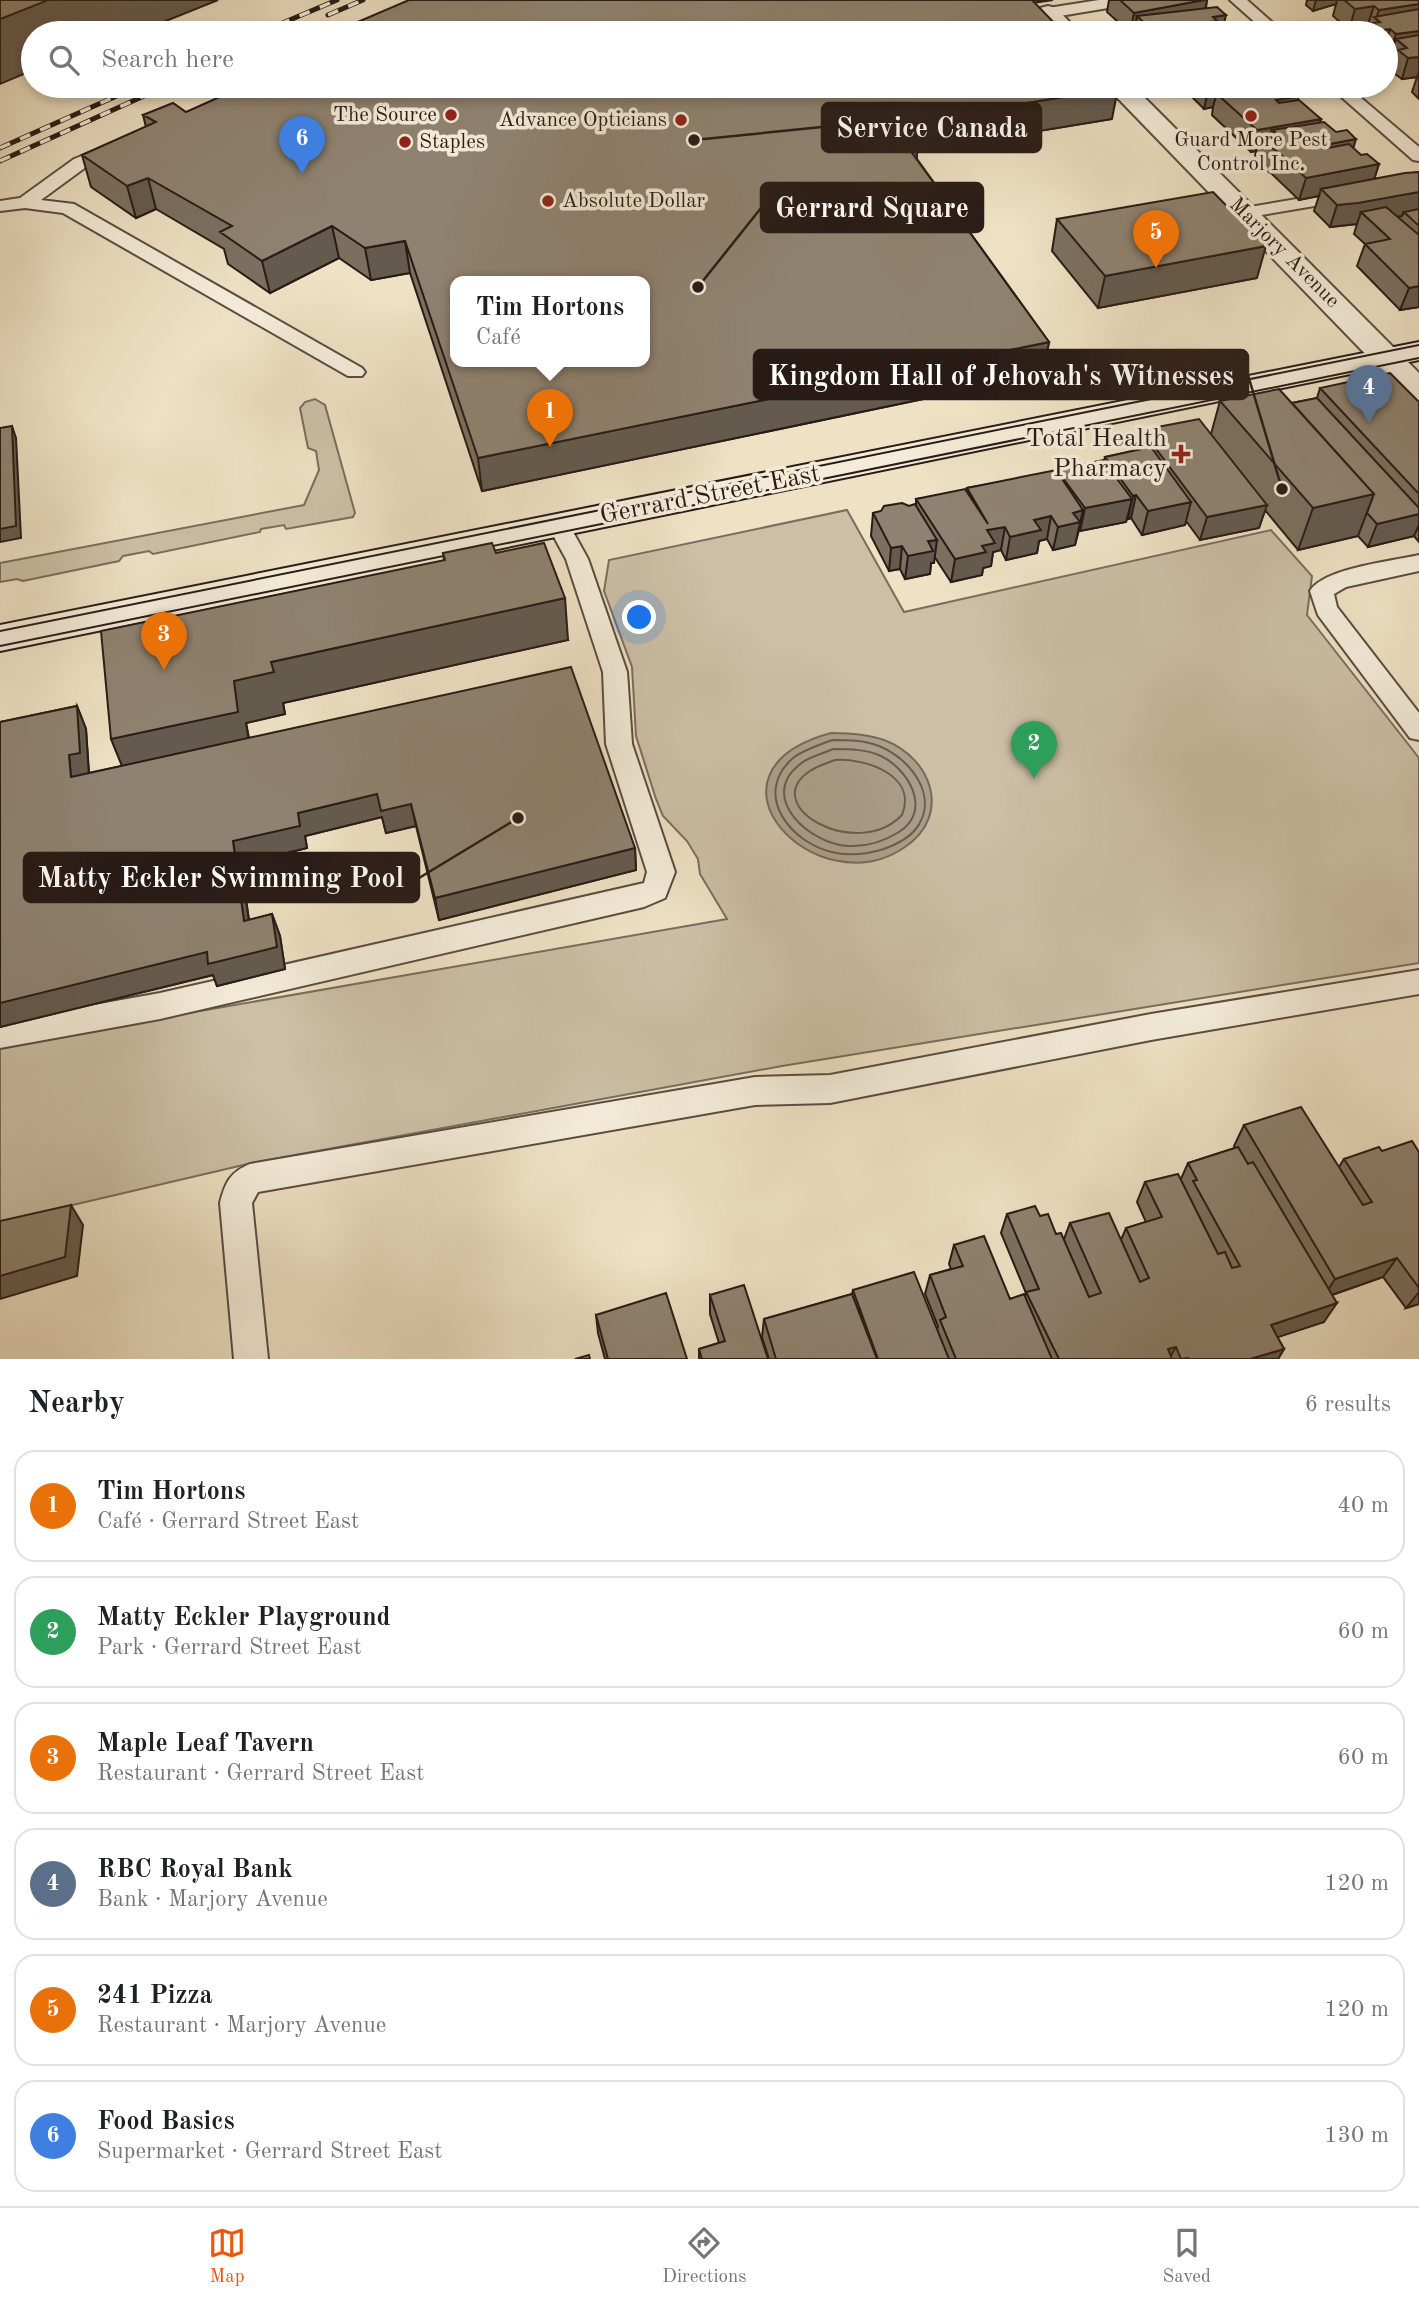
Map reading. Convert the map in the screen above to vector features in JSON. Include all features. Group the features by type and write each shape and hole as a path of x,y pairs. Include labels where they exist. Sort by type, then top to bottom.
{"main road":[{"path":"1048,13 1056,21"},
{"name":"Marjory Avenue","path":"1131,98 1244,213 1403,355 1419,391"},
{"name":"Gerrard Street East","path":"0,638 1403,355"}],"lane":[{"path":"1048,13 1126,0"},
{"path":"1238,0 1262,21"},
{"path":"1351,98 1419,156"},
{"path":"25,203 80,163 131,141"},
{"path":"1244,213 1365,193"},
{"path":"0,206 25,203 68,208 355,372"},
{"path":"0,1035 160,1006 644,896 655,890 661,872 619,744 615,672 577,559 559,526"},
{"path":"1419,563 1339,581 1322,591 1326,609 1419,731"},
{"path":"251,1359 236,1203 239,1189 250,1179 755,1091 830,1089 1151,1027 1419,982"}],"shaded area":[{"path":"315,399 325,405 355,513 353,517 286,529 284,525 261,529 260,532 153,554 149,551 123,556 119,561 23,581 17,579 0,582 0,563 304,505 319,470 316,451 308,448 300,408 305,402"},
{"path":"847,510 904,612 1271,530 1312,576 1307,615 1419,758 1419,963 782,1066 252,1163 0,1222 0,1046 727,919 700,874 698,859 687,841 663,816 656,799 636,736 632,667 604,591 609,560"}],"water":[{"path":"831,733 858,734 884,740 901,748 924,773 932,804 920,834 905,847 871,861 836,861 805,848 781,828 767,803 769,776 789,752"}],"building":[{"path":"0,0 47,0 0,19"},
{"path":"409,0 1032,0 1052,21 360,21"},
{"path":"1120,0 1204,0 1134,13"},
{"path":"1344,0 1419,0 1419,4 1379,10 1374,6 1355,9"},
{"path":"1217,7 1226,15 1213,17 1217,21 1142,21 1137,16"},
{"path":"1419,9 1419,31 1398,34 1398,21 1379,21 1374,17"},
{"path":"1419,35 1419,57 1408,58 1398,50 1407,48 1398,39"},
{"path":"217,98 1057,98 898,124 918,148 910,150 1049,342 478,458 405,241 365,248 332,226 262,261 220,232 232,226 148,178 127,186 82,155 156,122 143,115 173,103 186,112"},
{"path":"1221,98 1289,98 1276,100 1279,103 1299,100 1321,119 1257,130"},
{"path":"1324,122 1336,132 1347,130 1356,139 1324,145 1328,148 1349,144 1361,155 1367,154 1379,164 1306,178 1268,146 1273,145 1261,135 1275,132 1272,130"},
{"path":"1419,172 1419,192 1358,203 1337,205 1321,189 1405,173"},
{"path":"1213,192 1266,246 1105,276 1057,219"},
{"path":"1386,207 1419,235 1419,286 1409,288 1365,244 1390,239 1361,212"},
{"path":"1419,209 1419,226 1404,212"},
{"path":"1390,373 1419,402 1419,494 1320,388"},
{"path":"1279,389 1374,494 1313,508 1220,401"},
{"path":"1317,398 1419,508 1419,514 1377,524 1367,513 1374,494 1292,403"},
{"path":"1199,419 1267,505 1207,517 1142,430"},
{"path":"12,426 16,526 0,529 0,428"},
{"path":"1151,447 1191,502 1148,511 1136,495 1133,496 1105,457"},
{"path":"1103,460 1132,499 1085,508 1057,470"},
{"path":"1056,470 1083,510 1073,513 1080,522 1058,527 1051,516 1034,520 1041,530 1010,537 1005,527 987,530 995,543 982,546 986,552 955,559 916,499 965,489 988,524 967,488"},
{"path":"902,503 909,506 915,504 937,540 928,541 933,551 908,556 902,546 891,548 873,513 881,511 884,506"},
{"path":"492,543 496,553 544,543 565,598 271,662 274,672 234,681 238,712 111,739 101,631 445,560 443,553"},
{"path":"571,667 635,848 435,898 411,804 381,811 377,794 298,813 300,826 233,841 244,921 272,914 277,947 208,964 207,952 0,1003 0,722 77,706 80,753 69,755 71,777"},
{"path":"1301,1107 1363,1205 1372,1202 1344,1159 1379,1147 1382,1151 1412,1141 1419,1152 1419,1288 1397,1258 1335,1279 1244,1125"},
{"path":"1238,1147 1248,1164 1253,1162 1337,1303 1271,1325 1284,1349 1250,1359 1181,1359 1176,1347 1168,1349 1172,1359 1059,1359 1026,1292 1039,1289 1007,1214 1035,1206 1040,1216 1048,1214 1056,1234 1061,1233 1089,1297 1101,1293 1070,1223 1109,1213 1140,1282 1149,1278 1126,1228 1162,1217 1145,1182 1178,1174 1218,1254 1225,1252 1232,1268 1240,1266 1193,1181 1197,1180 1188,1163"},
{"path":"71,1205 65,1257 0,1276 0,1221"},
{"path":"984,1236 1010,1299 1024,1294 1052,1359 956,1359 940,1320 946,1317 930,1275 963,1266 954,1245"},
{"path":"914,1272 949,1359 878,1359 853,1290"},
{"path":"744,1285 768,1359 702,1359 699,1349 725,1341 710,1295"},
{"path":"666,1293 687,1359 608,1359 596,1315"},
{"path":"852,1294 877,1359 776,1359 764,1319"}],"tram line":[{"path":"0,631 1419,345"},
{"path":"0,646 1419,358"}],"railway":[{"path":"287,21 337,0"},
{"path":"328,15 363,0"},
{"path":"0,148 112,98"},
{"path":"0,161 139,98"}],"place":[{"name":"The Source","path":"451,115"},
{"name":"Guard More Pest Control Inc.","path":"1251,116"},
{"name":"Advance Opticians","path":"681,120"},
{"name":"Service Canada","path":"694,140"},
{"name":"Staples","path":"405,142"},
{"name":"Food Basics","path":"302,174"},
{"name":"Absolute Dollar","path":"548,201"},
{"name":"241 Pizza","path":"1156,268"},
{"name":"Gerrard Square","path":"698,287"},
{"name":"RBC Royal Bank","path":"1369,423"},
{"name":"Tim Hortons","path":"550,447"},
{"name":"Total Health Pharmacy","path":"1181,454"},
{"name":"Kingdom Hall of Jehovah's Witnesses","path":"1282,489"},
{"name":"Maple Leaf Tavern","path":"164,670"},
{"name":"Matty Eckler Playground","path":"1034,779"},
{"name":"Matty Eckler Swimming Pool","path":"518,818"}]}
